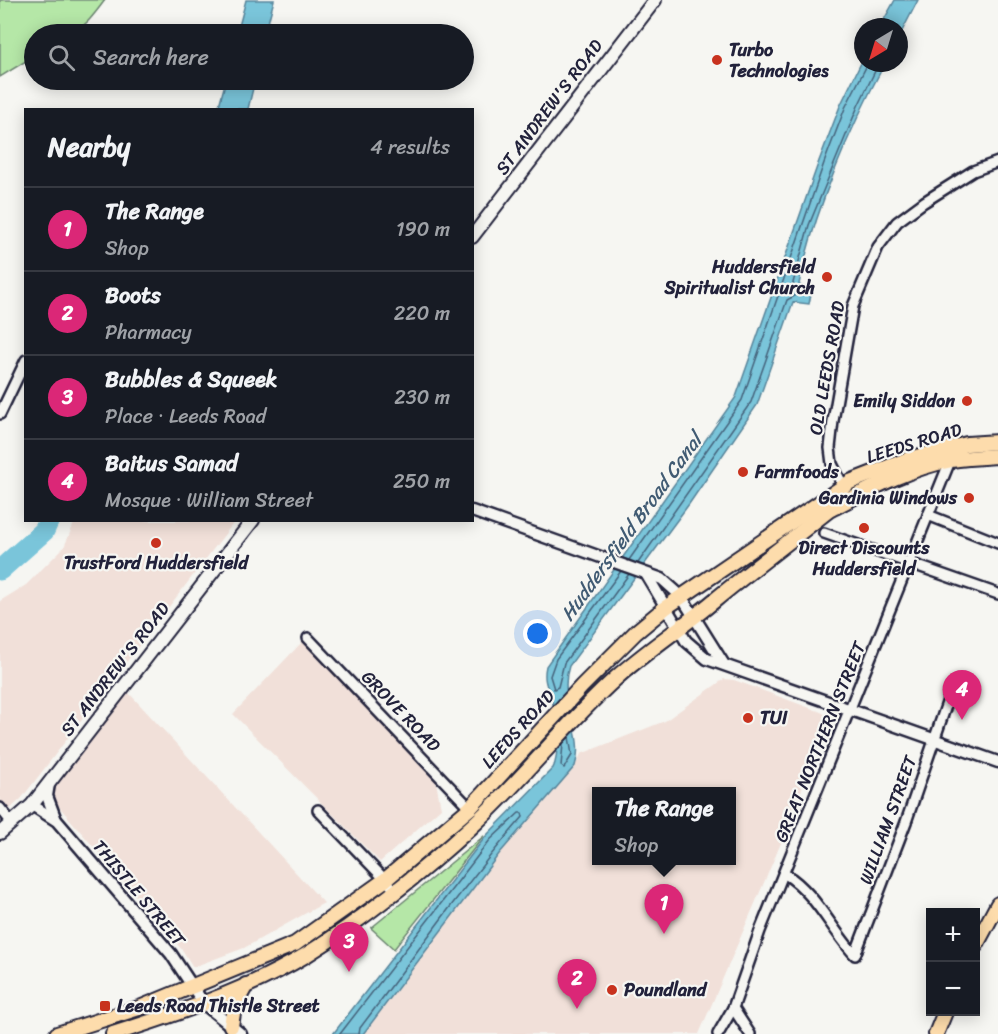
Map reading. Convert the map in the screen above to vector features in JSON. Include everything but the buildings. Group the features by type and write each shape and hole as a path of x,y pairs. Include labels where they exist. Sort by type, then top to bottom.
{"main road":[{"name":"ST ANDREW'S ROAD","path":"474,234 655,0"},
{"name":"LEEDS ROAD","path":"113,1034 204,1004 307,955 390,885 470,808 519,757 568,700 636,632 681,596 842,486 909,459 967,444 998,442"},
{"name":"LEEDS ROAD","path":"57,1034 191,988 295,944 390,885 471,827 522,777 575,716 592,700 677,629 830,510 905,474 950,460 998,456"},
{"name":"ST ANDREW'S ROAD","path":"0,833 32,805 251,522"},
{"path":"980,937 998,904"},
{"path":"987,926 998,912"},
{"path":"236,1030 234,1007 246,985"},
{"path":"936,1034 943,1016"}],"street":[{"name":"OLD LEEDS ROAD","path":"853,497 842,486 832,464 830,448 853,306 878,247 897,222 924,202 973,171 998,162"},
{"path":"0,414 24,364"},
{"name":"GREAT NORTHERN STREET","path":"718,1034 733,1008 760,931 785,874 950,460"},
{"path":"474,513 662,579 681,596 723,663"},
{"path":"928,515 998,543"},
{"path":"824,533 998,594"},
{"path":"646,574 677,629 693,649 707,659 998,762"},
{"name":"GROVE ROAD","path":"309,638 470,808"},
{"name":"WILLIAM STREET","path":"785,874 800,884 855,955 949,697"},
{"name":"THISTLE STREET","path":"50,781 46,796 57,821"},
{"name":"THISTLE STREET","path":"32,805 57,821 171,954 191,988 204,1004 236,1030"},
{"path":"0,808 12,823"},
{"path":"318,810 390,885"},
{"path":"733,1008 750,1034"},
{"path":"141,1034 151,1022"}],"shaded area":[{"path":"75,522 234,522 21,799 0,818 0,601 26,585 64,547"},
{"path":"304,640 435,777 441,808 380,862 233,714"},
{"path":"724,679 734,680 830,717 831,722 809,769 790,822 699,1034 363,1034 499,854 575,766 581,754 665,721"},
{"path":"128,692 324,903 244,948 193,967 183,951 49,795"}],"green space":[{"path":"0,0 105,0 84,24 24,24 24,62 0,77"},
{"path":"484,836 394,949 371,928"}],"water":[{"path":"246,0 274,0 268,24 240,24"},
{"path":"895,0 918,0 908,19 885,18"},
{"path":"857,72 880,72 834,171 814,228 799,284 811,294 809,304 793,302 757,405 689,504 569,666 566,692 577,742 575,766 499,854 363,1034 333,1034 486,836 553,768 557,733 553,704 545,679 546,666 736,397 840,106"},
{"path":"223,90 253,90 248,108 218,108"}],"waterway":[{"path":"0,570 44,531 48,522"}],"place":[{"name":"Turbo Technologies","path":"717,60"},
{"name":"Huddersfield Spiritualist Church","path":"827,277"},
{"name":"Emily Siddon","path":"967,401"},
{"name":"Farmfoods","path":"743,472"},
{"name":"Gardinia Windows","path":"969,498"},
{"name":"Direct Discounts Huddersfield","path":"864,528"},
{"name":"TrustFord Huddersfield","path":"156,543"},
{"name":"TUI","path":"748,718"},
{"name":"Baitus Samad","path":"962,720"},
{"name":"The Range","path":"664,934"},
{"name":"Bubbles & Squeek","path":"349,972"},
{"name":"Poundland","path":"612,990"},
{"name":"Leeds Road Thistle Street","path":"105,1006"},
{"name":"Boots","path":"577,1009"}],"water label":[{"name":"Huddersfield Broad Canal","path":"631,527"}]}
